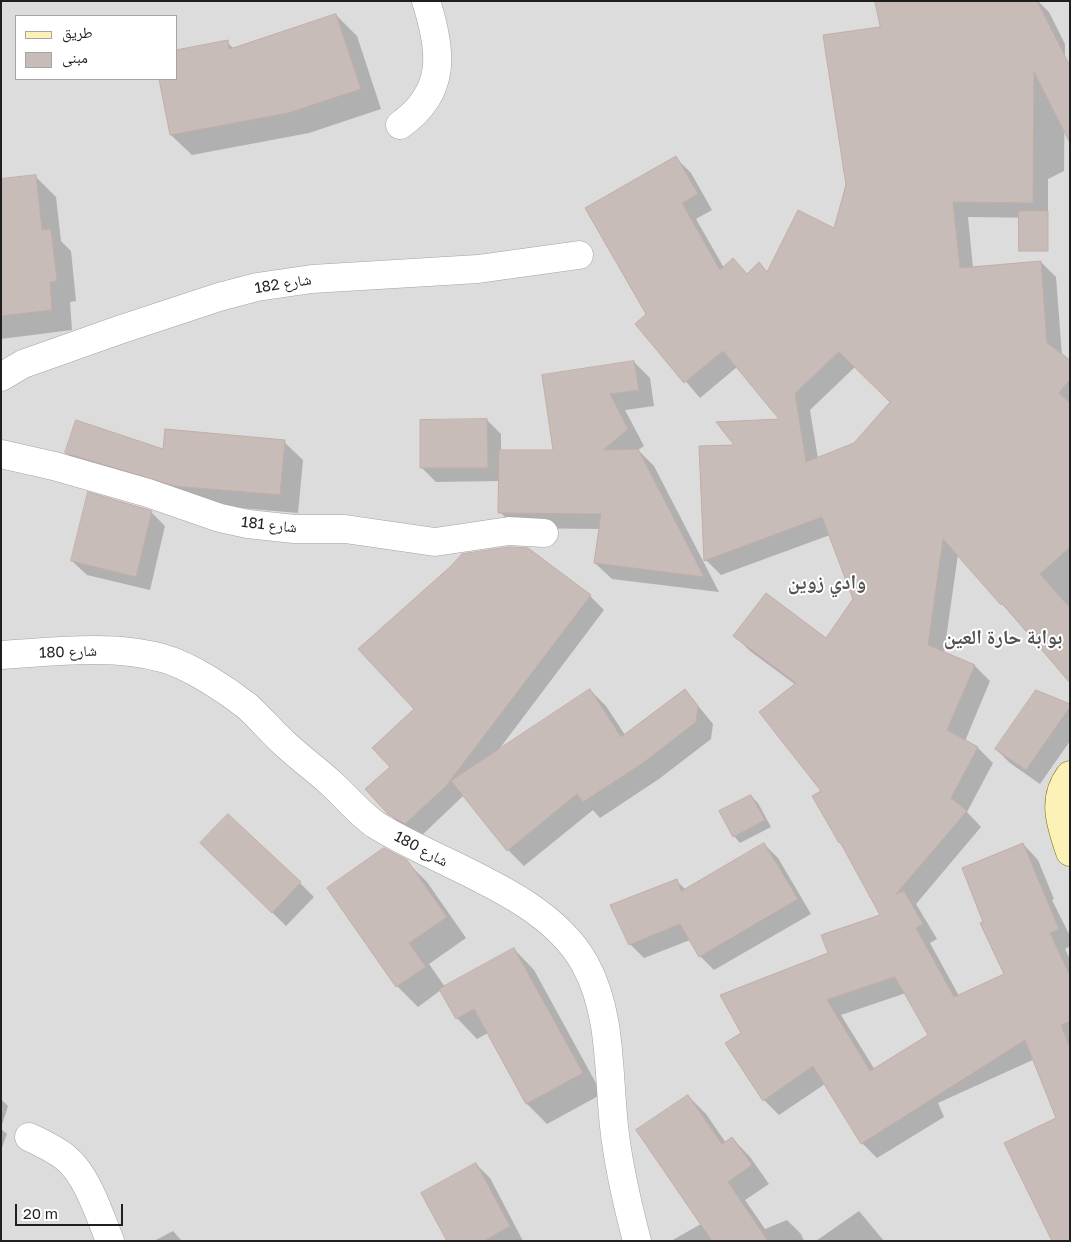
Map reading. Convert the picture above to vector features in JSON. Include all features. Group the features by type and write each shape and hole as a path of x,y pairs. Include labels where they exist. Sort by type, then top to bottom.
{"main road":[{"path":"1070,775 1059,798 1058,814 1070,852"}],"street":[{"path":"400,125 424,104 431,92 434,78 438,43 426,1"},
{"name":"شارع 182","path":"1,377 23,364 119,330 219,297 257,287 331,278 478,269 578,255"},
{"name":"شارع 181","path":"1,454 90,476 148,493 220,518 248,524 294,529 344,529 435,542 509,531 544,533"},
{"name":"شارع 180","path":"1,655 105,651 162,658 188,668 246,706 285,745 319,772 374,824 448,864 504,890 553,927 574,946 595,984 605,1015 614,1129 623,1190 638,1241"},
{"path":"29,1137 55,1150 68,1160 82,1178 110,1241"}],"shaded area":[{"path":"1,1 1070,1 1070,1241 1,1241"}],"building":[{"path":"875,1 1037,1 1070,66 1070,143 1034,72 1033,203 953,202 960,268 1041,261 1047,343 1070,360 1070,379 1059,393 1070,403 1070,547 1040,574 1070,608 1070,683 1002,603 1001,605 943,539 928,645 975,665 947,730 978,747 951,798 967,811 896,894 904,891 923,924 916,928 954,997 1004,974 980,923 983,922 962,868 1023,843 1059,929 1050,933 1070,976 1070,1021 1061,1025 1070,1049 1070,1241 1052,1241 1004,1143 1056,1118 1025,1040 861,1144 813,1066 763,1101 725,1043 741,1033 720,995 828,953 821,935 880,915 812,796 821,791 759,712 796,683 733,636 766,593 826,638 853,599 822,517 704,561 699,446 734,445 716,422 779,419 723,351 684,383 635,324 646,314 585,208 676,156 698,194 682,203 720,270 733,258 747,274 759,262 767,272 798,210 834,228 846,185 823,35 880,27","holes":["839,352 890,402 854,443 806,462 795,394","895,977 928,1035 870,1071 827,1000"]},
{"path":"336,14 361,89 288,113 170,135 159,80 178,80 178,50 228,40 229,49"},
{"path":"36,175 42,230 51,229 57,281 50,282 52,310 1,316 1,179"},
{"path":"1019,211 1048,211 1048,251 1019,251"},
{"path":"634,361 639,390 610,394 628,429 603,450 638,449 704,577 594,563 601,514 498,513 499,450 553,450 542,375"},
{"path":"487,419 488,468 420,468 420,420"},
{"path":"76,420 163,449 165,429 285,440 280,495 175,486 65,453"},
{"path":"88,492 152,511 136,577 71,561"},
{"path":"510,547 528,548 591,595 446,786 405,824 388,814 365,789 390,767 372,748 414,709 358,649 462,554"},
{"path":"590,689 621,737 685,689 698,706 696,722 643,763 583,802 577,794 507,851 451,781"},
{"path":"1036,690 1070,704 1070,707 1026,770 995,749"},
{"path":"751,795 765,820 733,837 719,811"},
{"path":"228,814 301,882 272,913 200,843"},
{"path":"764,843 798,899 699,957 680,924 629,945 610,905 677,879 681,891"},
{"path":"384,848 407,860 447,917 409,943 426,967 396,987 327,888"},
{"path":"514,948 583,1073 526,1104 474,1009 456,1019 439,989"},
{"path":"688,1095 722,1144 732,1137 752,1165 728,1182 768,1241 712,1241 636,1130"},
{"path":"476,1163 510,1226 484,1241 447,1241 421,1193"}],"district":[{"name":"وادي زوين","path":"827,583"},
{"name":"بوابة حارة العين","path":"1003,638"}]}
